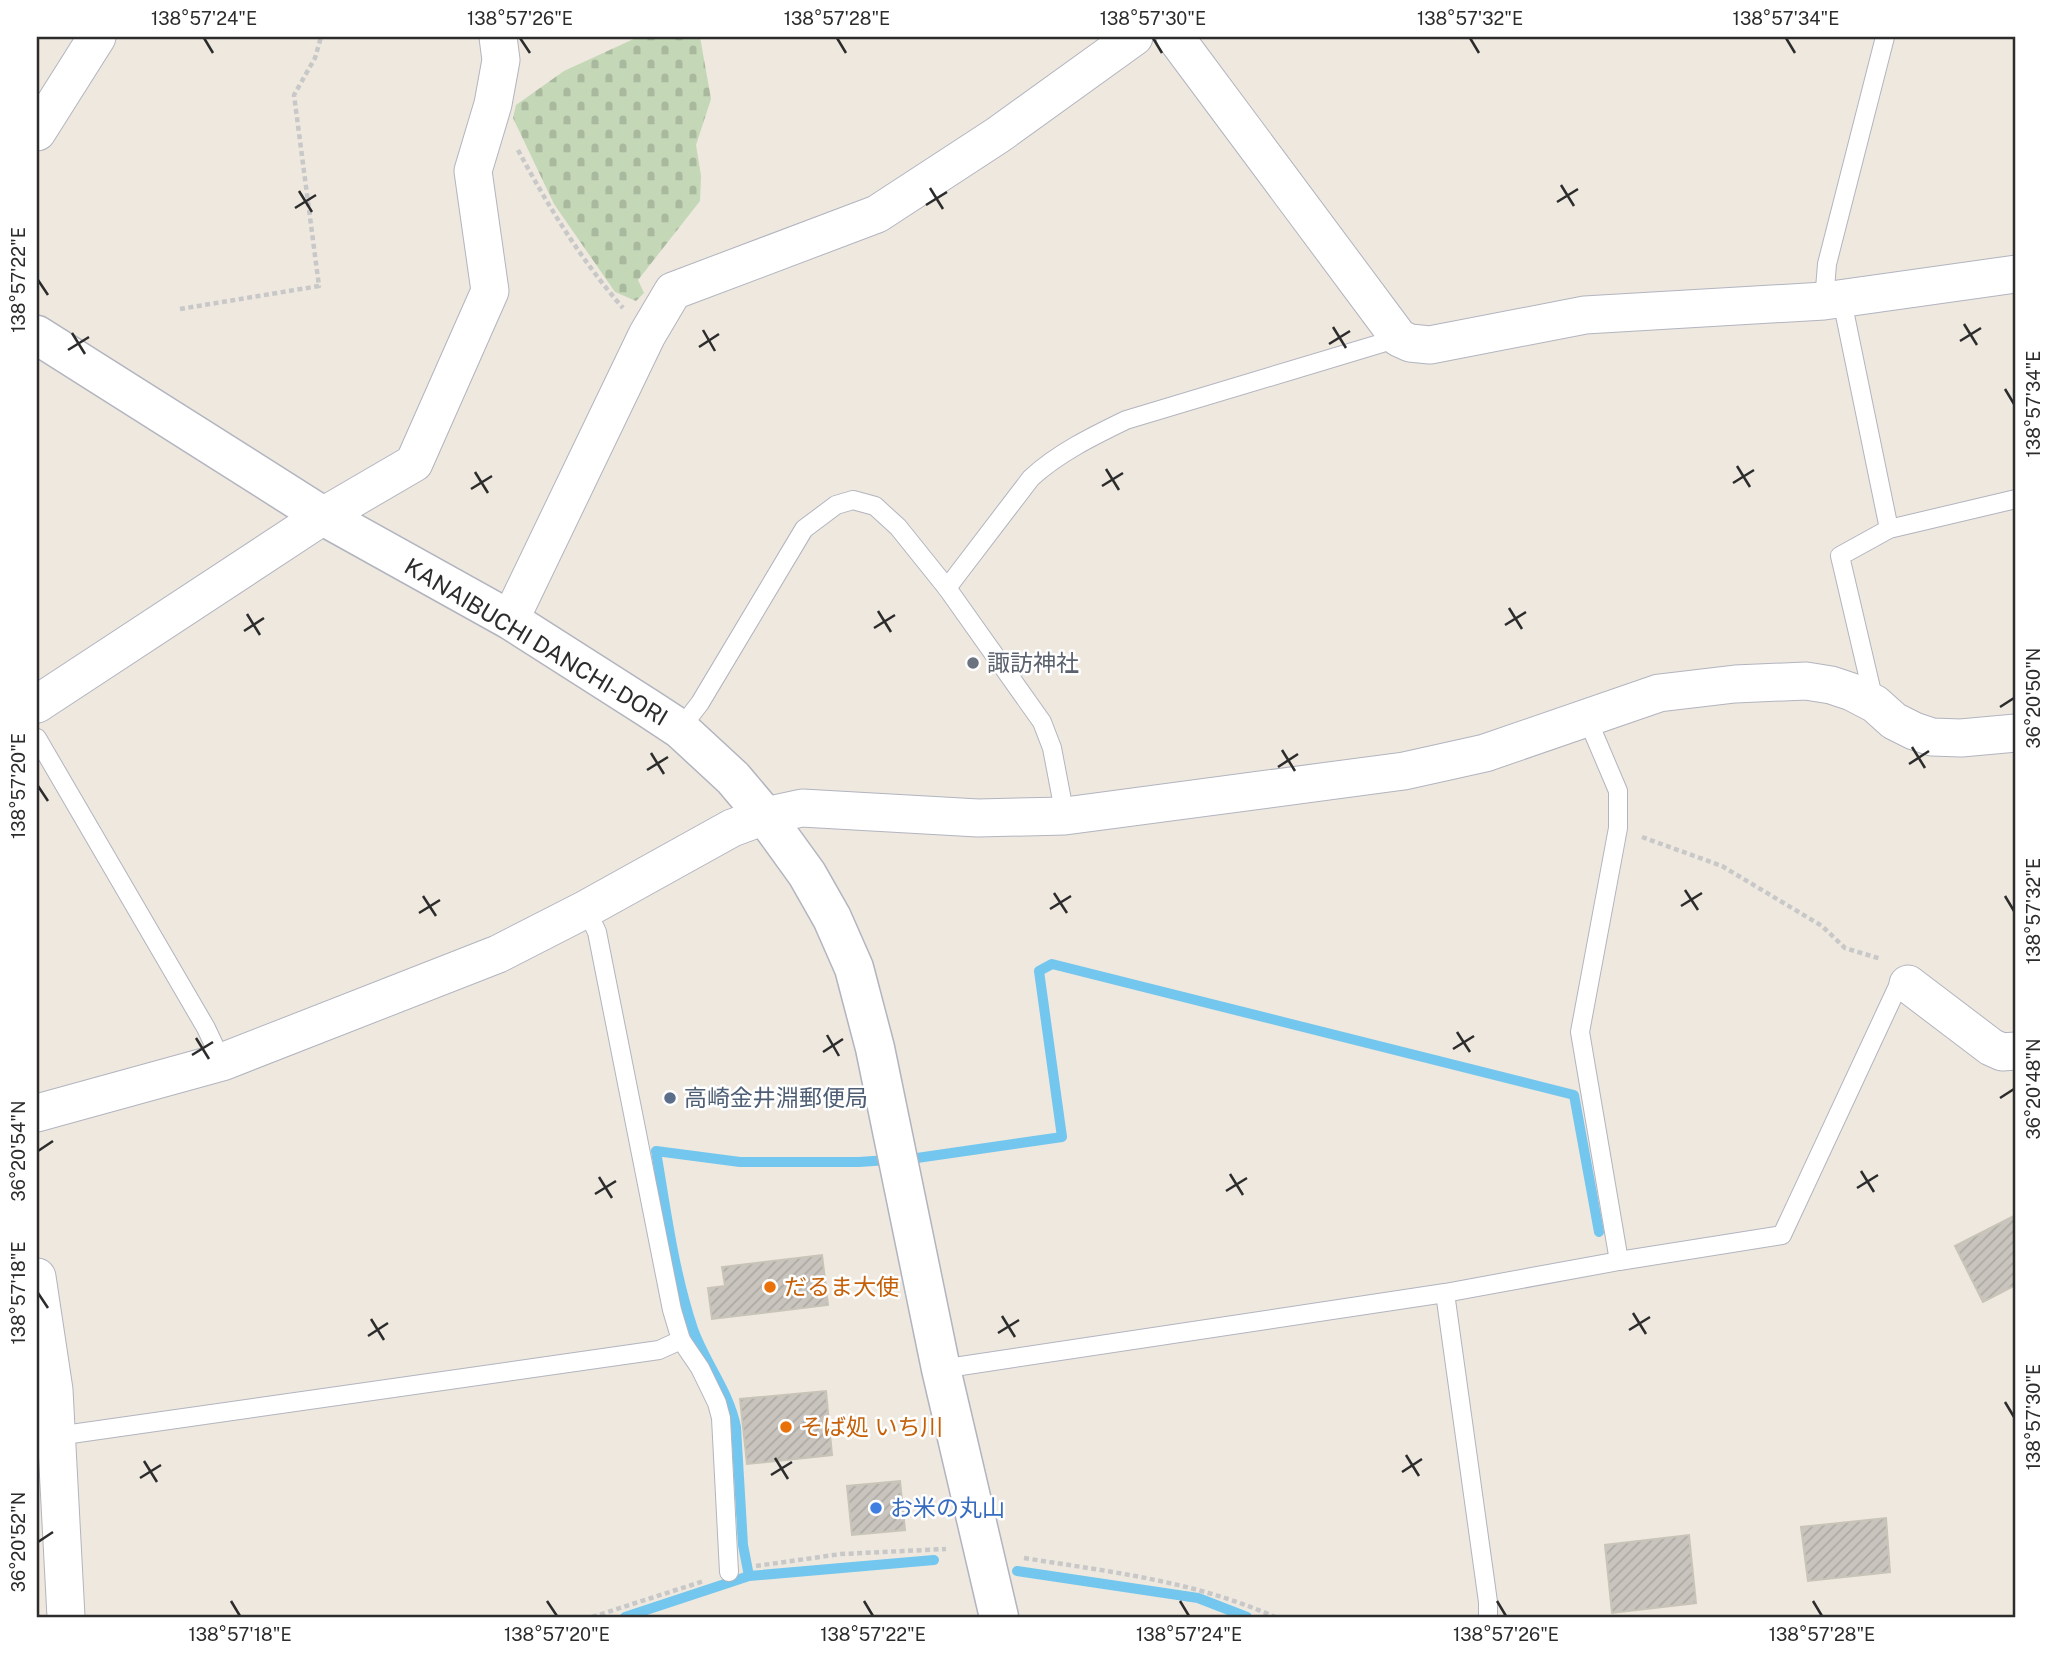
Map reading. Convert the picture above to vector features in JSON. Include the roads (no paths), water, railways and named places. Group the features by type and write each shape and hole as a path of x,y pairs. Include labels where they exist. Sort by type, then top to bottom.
{"street":[{"path":"37,132 97,37"},
{"path":"37,704 323,516 414,463 490,291 473,171 493,104 501,60 498,37"},
{"path":"510,620 647,335 673,290 877,214 998,135 1134,37"},
{"path":"1175,37 1399,338 1410,343 1430,345 1585,314 1834,299 2016,274"},
{"name":"KANAIBUCHI DANCHI-DORI","path":"37,335 323,516 510,620 680,729 733,778 765,816 807,874 832,918 854,968 875,1048 941,1369 999,1617"},
{"path":"37,1113 222,1062 498,954 732,828 765,816 802,808 978,818 1065,816 1404,771 1485,753 1659,693 1735,684 1805,681 1831,685 1852,692 1875,704 1894,721 1932,737 2016,733"},
{"path":"1908,984 1991,1047 2002,1052 2016,1051"},
{"path":"37,1277 54,1390 66,1617"}],"lane":[{"path":"1885,37 1827,264 1834,299 1845,315 1889,529"},
{"path":"947,588 1031,478 1046,464 1096,434 1126,420 1399,338"},
{"path":"1875,704 1840,556 1889,529 2016,499"},
{"path":"680,729 701,703 804,529 836,505 853,500 875,506 898,527 947,588 1042,722 1052,748 1065,816"},
{"path":"1587,718 1618,791 1618,828 1580,1032 1619,1261"},
{"path":"37,738 206,1028 222,1062"},
{"path":"586,909 597,932 669,1296 681,1339 700,1368 717,1403 721,1418 729,1572"},
{"path":"941,1369 1446,1293 1619,1261 1782,1235 1898,986 1908,984"},
{"path":"1446,1293 1488,1617"},
{"path":"57,1436 659,1350 681,1339"}],"waterway":[{"path":"749,1576 743,1545 736,1427 728,1401 698,1341 686,1307 671,1241 656,1151 740,1162 859,1162 917,1158 1062,1137 1039,971 1052,964 1574,1095 1599,1232"},
{"path":"625,1617 749,1576 934,1560"},
{"path":"1017,1571 1198,1598 1247,1617"}],"place":[{"name":"諏訪神社","path":"973,663"},
{"name":"高崎金井淵郵便局","path":"670,1098"},
{"name":"だるま大使","path":"770,1287"},
{"name":"そば処 いち川","path":"786,1427"},
{"name":"お米の丸山","path":"876,1508"}]}
